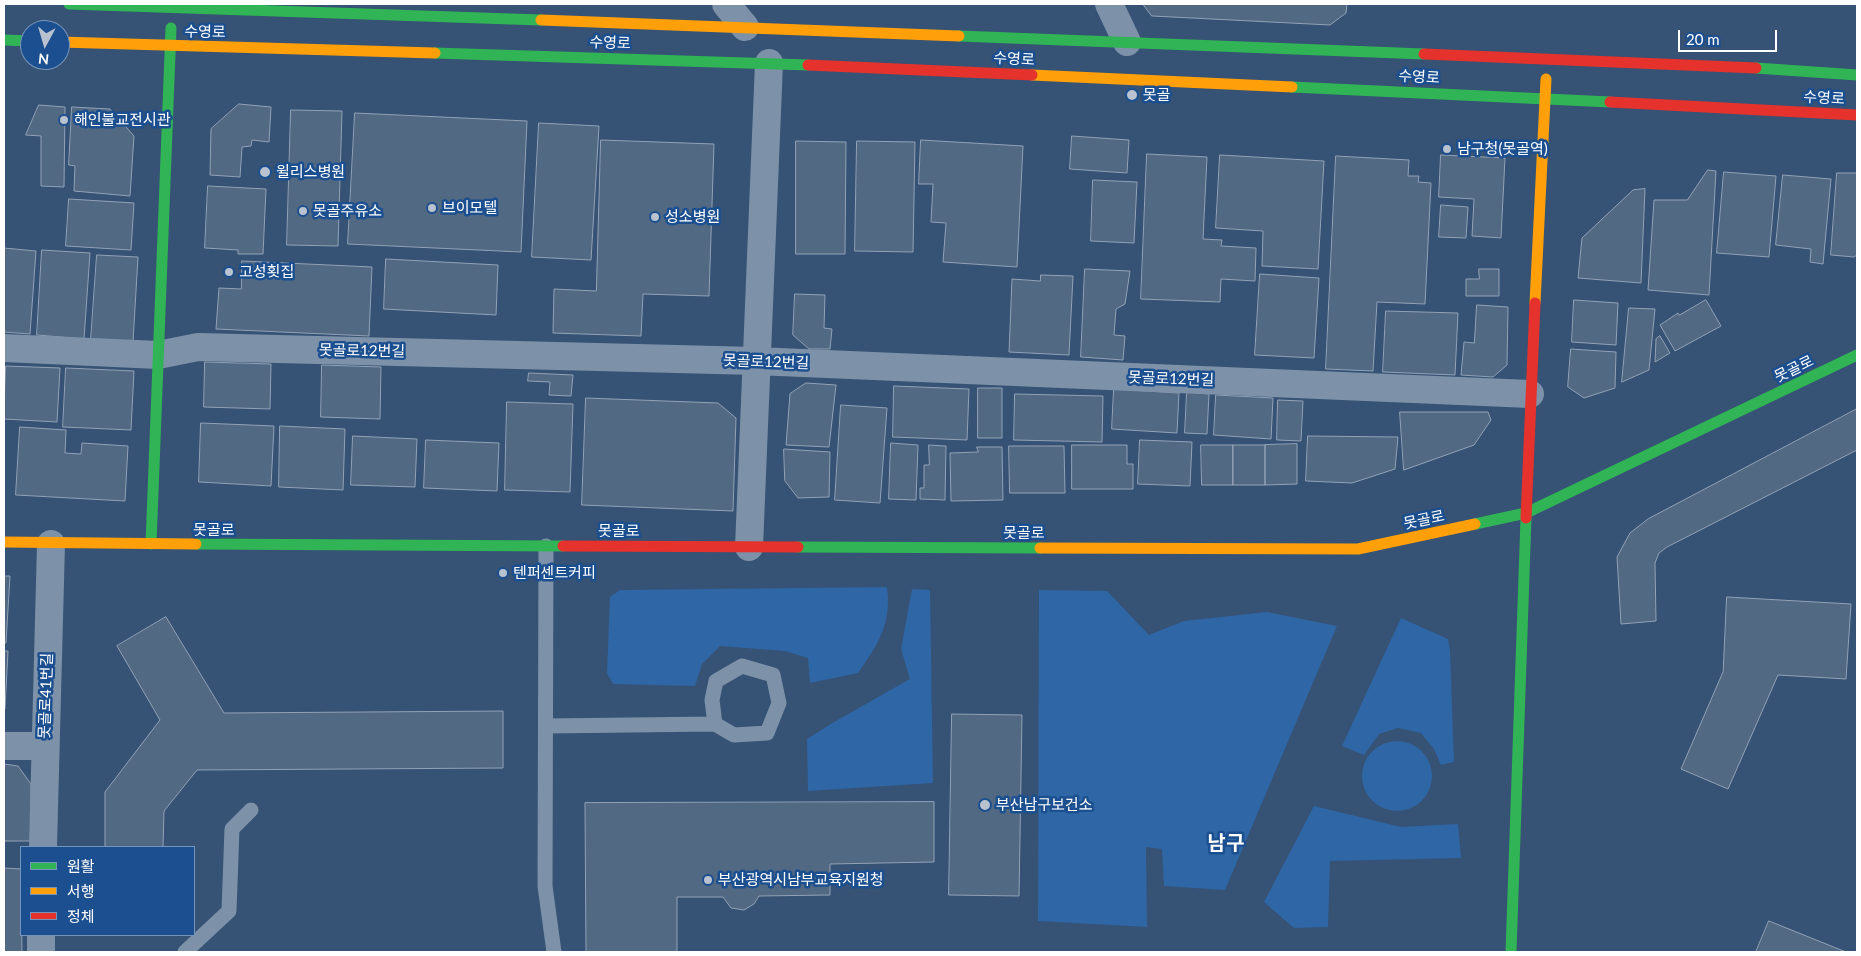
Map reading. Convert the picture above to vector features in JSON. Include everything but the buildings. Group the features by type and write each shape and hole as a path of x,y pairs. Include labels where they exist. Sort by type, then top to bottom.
{"main road":[{"name":"수영로","path":"69,4 172,6 745,27 1732,66 1857,74"},
{"name":"수영로","path":"158,355 172,6"},
{"path":"4,40 20,41"},
{"name":"수영로","path":"70,42 769,63 1545,98 1857,115"},
{"path":"1511,952 1530,394 1547,59"},
{"path":"151,544 158,355"},
{"name":"못골로","path":"4,542 51,544 1358,549 1526,513 1857,355"}],"street":[{"path":"726,4 745,27"},
{"path":"1109,4 1127,42"},
{"path":"749,547 769,63"},
{"name":"못골로12번길","path":"4,348 158,355 198,347 756,361 1530,394"},
{"name":"못골로41번길","path":"43,846 51,544"},
{"path":"4,746 45,746"},
{"path":"41,936 41,952"}],"lane":[{"path":"546,546 545,886 554,952"},
{"path":"546,726 715,724 734,735 767,733 779,703 773,675 742,666 716,681 712,700 715,724"},
{"path":"185,952 229,911 232,830 251,810"}],"shaded area":[{"path":"887,587 887,612 882,633 872,653 858,673 810,683 808,658 785,651 720,646 702,664 695,686 613,684 607,673 610,597 620,590"},
{"path":"912,589 930,590 933,783 808,791 807,739 910,679 901,649"},
{"path":"1039,590 1107,591 1149,635 1184,621 1267,612 1337,626 1225,890 1164,886 1162,849 1146,847 1147,927 1038,921"},
{"path":"1401,618 1448,639 1454,762 1441,765 1434,749 1421,733 1398,728 1379,734 1364,755 1342,746"},
{"path":"1404,741 1417,747 1426,756 1430,762 1432,776 1430,790 1422,801 1411,809 1390,811 1383,809 1372,801 1364,790 1362,769 1364,762 1372,751 1383,743"},
{"path":"1314,806 1401,827 1458,824 1461,858 1330,861 1328,927 1294,928 1264,902"}],"traffic: fast":[{"path":"69,4 541,20"},
{"path":"151,544 171,28"},
{"path":"959,36 1424,54"},
{"path":"4,40 20,41"},
{"path":"435,53 808,65"},
{"path":"1756,68 1857,75"},
{"path":"1292,87 1610,102"},
{"path":"1475,524 1526,513 1857,355"},
{"path":"1511,952 1526,518"},
{"path":"196,544 563,546"},
{"path":"798,547 1040,548"}],"traffic: slow":[{"path":"541,20 959,36"},
{"path":"70,42 435,53"},
{"path":"1032,75 1292,87"},
{"path":"1535,303 1546,79"},
{"path":"1040,548 1358,549 1475,524"},
{"path":"4,542 196,544"}],"traffic: jam":[{"path":"1424,54 1756,68"},
{"path":"808,65 1032,75"},
{"path":"1610,102 1857,115"},
{"path":"1526,518 1535,303"},
{"path":"563,546 798,547"}],"place":[{"name":"못골","path":"1132,95"},
{"name":"해인불교전시관","path":"64,120"},
{"name":"남구청(못골역)","path":"1447,149"},
{"name":"윌리스병원","path":"265,172"},
{"name":"브이모텔","path":"432,208"},
{"name":"못골주유소","path":"303,211"},
{"name":"성소병원","path":"655,217"},
{"name":"고성횟집","path":"229,272"},
{"name":"텐퍼센트커피","path":"503,573"},
{"name":"부산남구보건소","path":"985,805"},
{"name":"부산광역시남부교육지원청","path":"708,880"}],"district":[{"name":"남구","path":"1226,844"}]}
